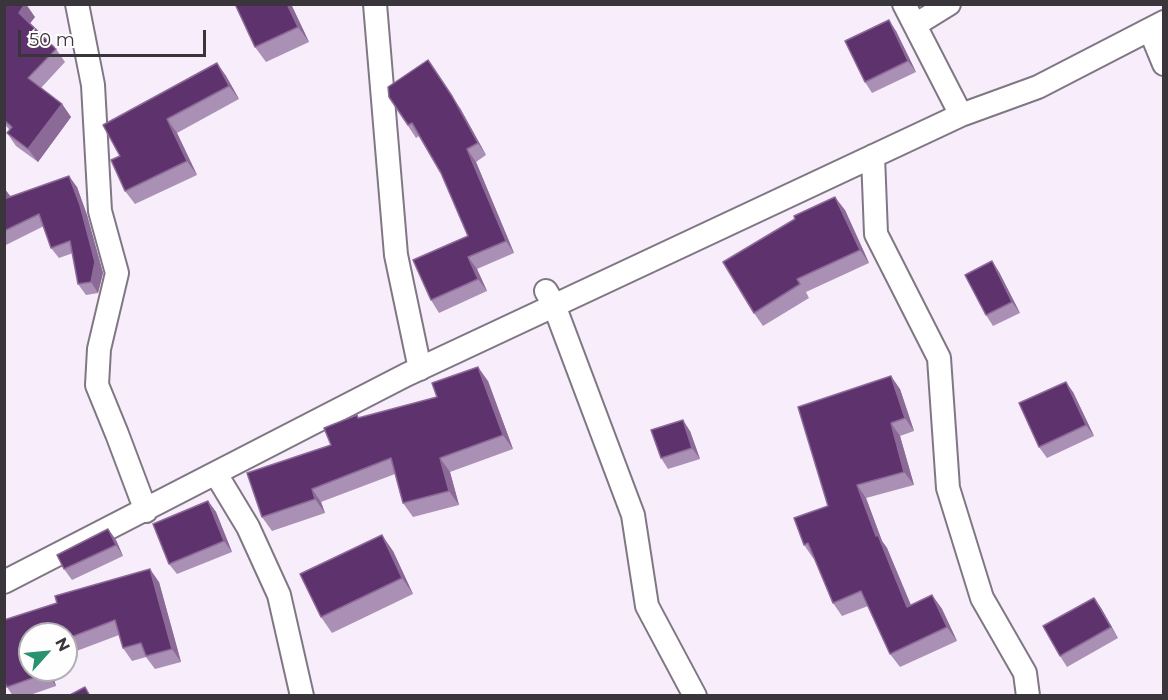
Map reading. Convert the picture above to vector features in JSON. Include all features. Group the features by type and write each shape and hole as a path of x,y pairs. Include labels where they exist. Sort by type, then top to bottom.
{"street":[{"path":"77,4 93,86 100,211 117,273 99,349 97,385 146,511"},
{"path":"375,4 396,255 420,369"},
{"path":"904,4 961,115"},
{"path":"915,25 949,4"},
{"path":"4,582 420,369 550,298 961,115 1038,87 1157,26 1164,64"},
{"path":"873,156 876,234 939,358 948,488 982,598 1025,673 1028,696"},
{"path":"550,298 633,515 647,606 695,696"},
{"path":"216,474 248,527 279,595 302,696"}],"building":[{"path":"4,4 25,4 19,13 56,49 28,78 62,104 28,149 7,133 12,127 4,120"},
{"path":"235,4 287,4 298,27 255,47"},
{"path":"889,20 908,61 865,82 845,41"},
{"path":"428,60 452,96 478,143 467,149 506,241 468,257 478,279 431,300 413,260 468,236 441,173 412,123 408,125 389,97 388,87"},
{"path":"217,63 229,86 167,119 187,161 125,191 111,160 120,156 103,125"},
{"path":"69,176 80,205 95,262 91,282 78,284 70,241 51,248 39,214 4,231 4,199"},
{"path":"835,197 860,250 797,279 800,284 754,313 723,262 795,219 794,216"},
{"path":"992,261 1012,302 986,315 965,275"},
{"path":"478,367 503,435 440,458 449,491 403,503 391,458 312,489 315,499 262,517 247,473 331,445 324,428 357,415 358,418 437,397 432,383"},
{"path":"891,376 905,418 891,423 904,472 857,485 907,607 932,595 947,627 890,654 861,591 833,603 808,543 804,545 794,518 828,506 798,407"},
{"path":"1066,382 1086,425 1039,447 1019,403"},
{"path":"683,420 692,448 661,458 651,430"},
{"path":"208,501 224,541 169,564 153,524"},
{"path":"108,529 116,545 64,569 57,555"},
{"path":"382,535 402,578 321,617 300,574"},
{"path":"150,569 172,649 146,656 141,643 123,648 115,620 78,634 78,622 18,622 18,682 21,682 7,687 4,680 4,620 57,603 55,596"},
{"path":"1094,598 1111,627 1060,656 1043,626"},
{"path":"85,687 90,696 68,696"}]}
